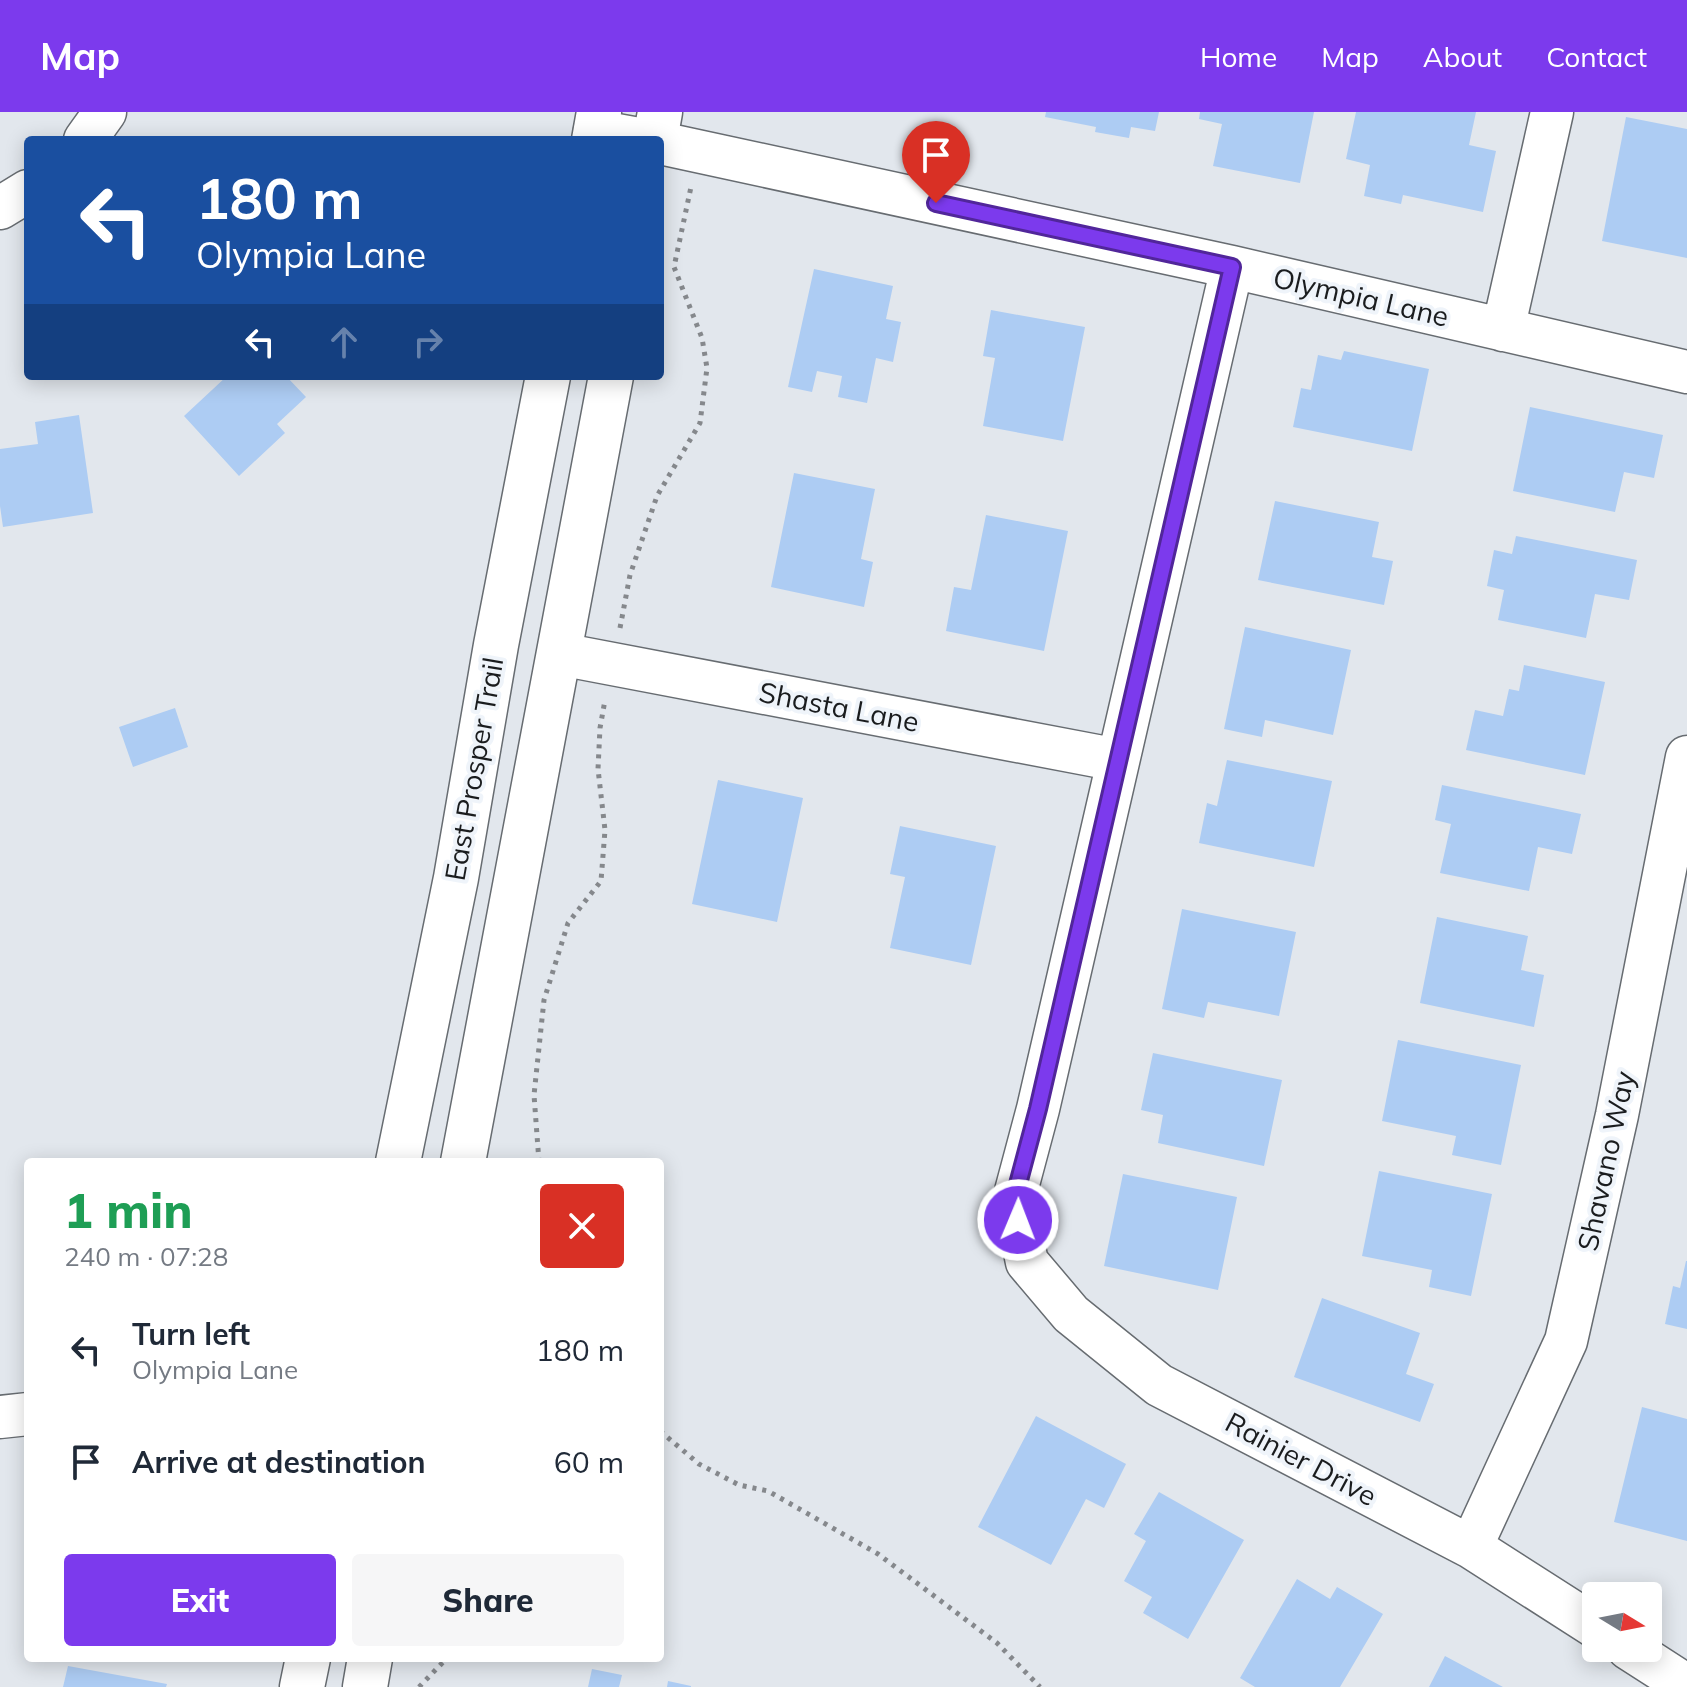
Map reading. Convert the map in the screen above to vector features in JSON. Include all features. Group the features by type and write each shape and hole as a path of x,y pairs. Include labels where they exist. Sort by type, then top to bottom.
{"main road":[{"path":"656,136 660,112"},
{"name":"East Prosper Trail","path":"399,1158 456,878 496,645 547,380"},
{"path":"464,1158 610,380"},
{"path":"302,1687 307,1662"},
{"path":"365,1687 369,1662"}],"street":[{"path":"88,136 105,112"},
{"path":"1503,330 1552,112"},
{"path":"596,128 628,136"},
{"name":"Olympia Lane","path":"664,144 1232,267 1687,372"},
{"path":"0,208 24,193"},
{"path":"1118,760 1232,267"},
{"name":"Shasta Lane","path":"560,654 1118,760"},
{"name":"Shavano Way","path":"1471,1547 1566,1341 1617,1115 1687,757"},
{"name":"Rainier Drive","path":"1118,760 1038,1109 1014,1199 1027,1262 1071,1314 1159,1385 1471,1547 1582,1618"},
{"path":"0,1417 24,1415"},
{"path":"1650,1662 1687,1686"}],"path":[{"path":"664,1434 699,1464 739,1485 768,1491 878,1554 997,1643 1040,1687"},
{"path":"419,1687 443,1662"}],"building":[{"path":"1046,112 1159,112 1155,131 1131,127 1129,138 1095,132 1096,127 1045,117"},
{"path":"1200,112 1314,112 1300,183 1213,166 1222,124 1199,119"},
{"path":"1356,112 1476,112 1469,145 1496,151 1483,212 1403,195 1401,204 1364,196 1370,165 1346,159"},
{"path":"1626,117 1687,129 1687,258 1602,241"},
{"path":"814,269 893,286 886,319 901,322 893,362 876,358 867,403 838,397 842,376 817,371 812,392 788,387"},
{"path":"991,310 1085,327 1063,441 983,426 995,358 983,356"},
{"path":"1344,351 1429,369 1412,451 1293,427 1301,388 1311,390 1318,355 1341,360"},
{"path":"223,380 290,380 306,397 277,424 285,433 239,476 184,416"},
{"path":"1530,407 1663,435 1654,478 1624,472 1615,512 1513,491"},
{"path":"79,415 93,513 3,527 0,449 38,444 35,422"},
{"path":"794,473 875,489 861,559 873,562 864,607 771,587"},
{"path":"1275,501 1379,522 1372,557 1393,561 1384,605 1258,580"},
{"path":"986,515 1068,531 1044,651 946,631 954,587 971,590"},
{"path":"1516,536 1637,560 1629,600 1595,594 1586,638 1498,620 1504,590 1487,586 1494,550 1512,554"},
{"path":"1245,627 1351,650 1333,735 1265,720 1262,737 1224,729"},
{"path":"1524,665 1605,682 1585,775 1466,750 1475,710 1503,716 1509,689 1519,691"},
{"path":"175,708 188,747 133,767 119,727"},
{"path":"1227,760 1332,781 1314,867 1199,843 1207,803 1217,806"},
{"path":"718,780 803,798 777,922 692,904"},
{"path":"1442,785 1581,814 1572,854 1538,847 1529,891 1440,873 1451,824 1435,820"},
{"path":"900,826 996,846 971,965 890,948 905,877 890,874"},
{"path":"1182,909 1296,932 1279,1016 1208,1002 1204,1018 1162,1009"},
{"path":"1437,917 1528,936 1521,970 1544,975 1534,1027 1420,1003"},
{"path":"1398,1040 1521,1065 1501,1165 1452,1155 1456,1136 1382,1121"},
{"path":"1153,1053 1282,1080 1264,1166 1158,1143 1163,1115 1141,1110"},
{"path":"1379,1171 1492,1194 1471,1296 1429,1287 1432,1270 1362,1256"},
{"path":"1123,1174 1237,1197 1218,1290 1104,1266"},
{"path":"1686,1261 1687,1329 1665,1324 1673,1286 1680,1288"},
{"path":"1322,1298 1420,1333 1406,1374 1434,1384 1420,1422 1294,1377"},
{"path":"1642,1407 1687,1419 1687,1541 1614,1522"},
{"path":"1036,1416 1126,1464 1104,1508 1086,1499 1051,1565 978,1527"},
{"path":"1159,1492 1244,1540 1188,1639 1143,1613 1152,1597 1124,1581 1146,1541 1134,1534"},
{"path":"1297,1579 1330,1599 1337,1587 1383,1614 1340,1687 1255,1687 1240,1678"},
{"path":"1445,1656 1503,1687 1429,1687"},
{"path":"68,1666 167,1684 166,1687 63,1687"},
{"path":"592,1669 622,1675 619,1687 588,1687"},
{"path":"668,1681 691,1686 691,1687 667,1687"}],"route":[{"path":"936,203 1232,267 1038,1109 1014,1199 1018,1220"}]}
